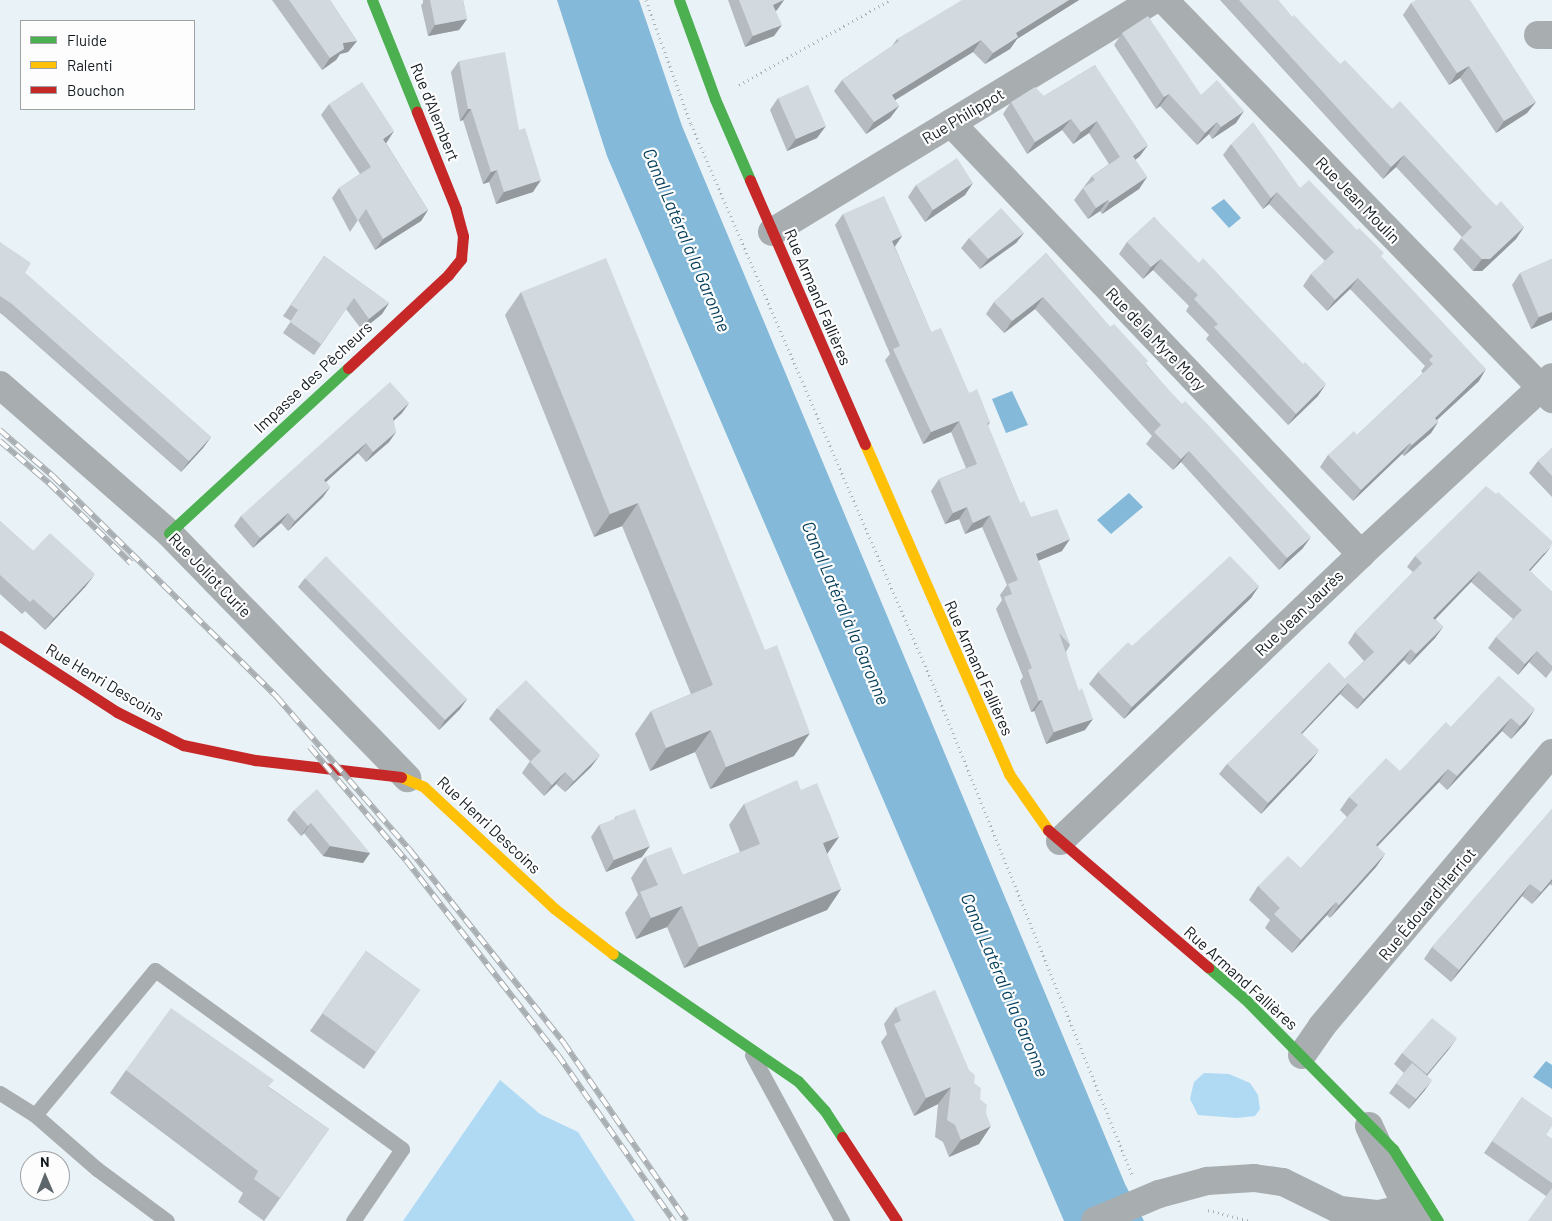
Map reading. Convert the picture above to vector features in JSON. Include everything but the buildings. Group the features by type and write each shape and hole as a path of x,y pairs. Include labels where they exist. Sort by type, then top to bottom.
{"street":[{"name":"Rue d'Alembert","path":"372,0 456,210 463,236"},
{"name":"Rue Armand Fallières","path":"679,0 715,99 1008,771 1036,815 1060,841 1245,999 1302,1055 1404,1164 1438,1221"},
{"name":"Rue Philippot","path":"772,232 1153,0"},
{"name":"Rue Jean Moulin","path":"1164,0 1548,387"},
{"name":"Rue de la Myre Mory","path":"951,124 1361,554"},
{"name":"Impasse des Pêcheurs","path":"169,532 448,275 461,259 463,236"},
{"name":"Rue Joliot Curie","path":"0,385 169,532 407,778"},
{"name":"Rue Jean Jaurès","path":"1060,841 1361,554 1548,387"},
{"name":"Rue Henri Descoins","path":"0,636 117,712 183,745 255,760 407,778 449,807 555,909 634,969 798,1081 825,1111 897,1221"},
{"name":"Rue Édouard Herriot","path":"1302,1055 1322,1026 1552,753"},
{"path":"1368,1126 1388,1171 1415,1217"},
{"path":"1330,1215 1378,1204 1389,1190 1388,1171"},
{"path":"1095,1221 1159,1194 1229,1178 1254,1178 1283,1182 1330,1215 1380,1214 1415,1217"}],"lane":[{"path":"35,1115 155,970 402,1149 353,1221"},
{"path":"745,1043 842,1221"},
{"path":"0,1093 35,1115 97,1169 167,1221"}],"path":[{"path":"646,0 691,124 936,690 1135,1182"},
{"path":"715,99 890,0"}],"shaded area":[{"path":"1204,1073 1229,1074 1250,1083 1258,1095 1260,1109 1255,1116 1237,1118 1198,1115 1190,1099 1194,1082"},
{"path":"500,1080 540,1114 578,1132 635,1221 403,1221"}],"water":[{"name":"Canal Latéral à la Garonne","path":"557,0 639,0 682,126 1125,1184 1144,1221 1064,1221 607,156"},
{"path":"1224,199 1241,218 1229,228 1211,208"},
{"path":"1012,391 1028,425 1006,433 992,399"},
{"path":"1129,493 1143,507 1111,534 1097,520"},
{"path":"1546,1061 1552,1065 1552,1089 1533,1077"}],"railway":[{"path":"0,430 53,476 277,697 410,850 564,1043 687,1221"},
{"path":"0,441 49,483 131,563"},
{"path":"310,747 406,860 558,1055 674,1221"}],"traffic: fast":[{"path":"372,0 417,112"},
{"path":"679,0 715,99 750,180"},
{"path":"169,533 348,368"},
{"path":"613,954 798,1081 825,1111 842,1137"},
{"path":"1208,967 1245,999 1393,1149 1438,1221"}],"traffic: slow":[{"path":"865,444 1009,774 1048,830"},
{"path":"401,777 424,787 555,909 613,954"}],"traffic: jam":[{"path":"348,368 448,275 461,259 463,236 456,209 417,112"},
{"path":"750,180 865,444"},
{"path":"0,636 117,712 183,745 255,760 401,777"},
{"path":"1048,830 1208,967"},
{"path":"842,1137 897,1221"}]}
